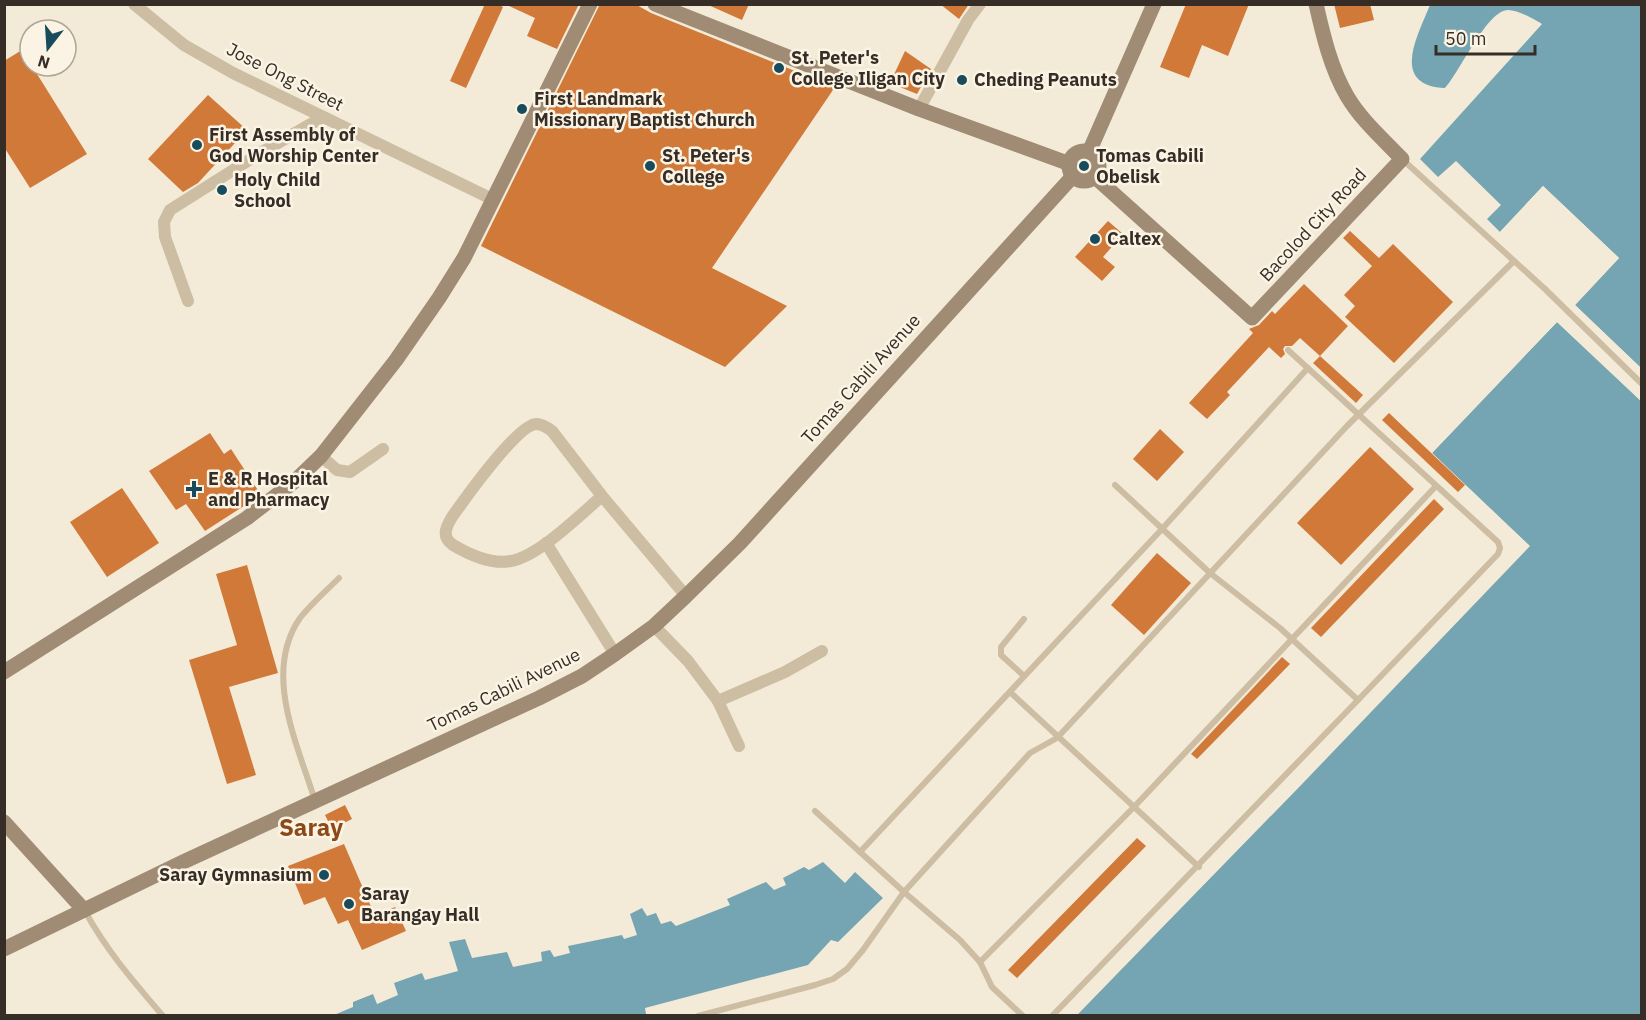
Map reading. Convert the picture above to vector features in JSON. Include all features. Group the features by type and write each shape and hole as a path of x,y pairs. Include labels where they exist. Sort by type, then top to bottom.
{"street":[{"name":"Jose Ong Street","path":"134,4 184,45 233,73 494,200"},
{"path":"4,672 247,518 295,481 321,456 396,360 464,258 590,4"},
{"path":"655,4 1071,170 1084,181 1095,177 1100,165 1097,157 1089,152 1076,153 1071,170"},
{"path":"920,109 963,29 980,4"},
{"path":"1089,152 1154,4"},
{"path":"1316,4 1329,54 1347,97 1361,116 1402,159"},
{"path":"188,301 165,237 164,222 170,210 247,160 323,117"},
{"name":"Bacolod City Road","path":"1095,177 1252,318 1402,159"},
{"name":"Tomas Cabili Avenue","path":"4,949 315,801 539,698 582,676 654,626 740,543 1071,170"},
{"path":"602,496 546,543 512,561 494,561 467,553 450,543 445,533 446,526 452,517 499,456 529,426 537,424 552,431 602,496 686,596"},
{"path":"321,456 337,470 350,472 383,449"},
{"path":"546,543 615,654"},
{"path":"654,626 688,661 718,702 739,746"},
{"path":"718,702 786,672 822,651"},
{"path":"4,822 84,910"}],"lane":[{"path":"1402,159 1514,261 1641,384"},
{"path":"698,1016 833,979 846,969 863,950 904,892 1030,753 1057,738 1358,415 1514,261"},
{"path":"1052,1016 1199,867 1498,554 1500,548 1498,542 1288,350"},
{"path":"860,852 1308,368"},
{"path":"1115,485 1210,573 1280,628 1358,700"},
{"path":"980,962 1134,807 1436,486"},
{"path":"315,801 284,700 282,669 287,644 300,619 339,578"},
{"path":"1024,619 1000,651 1001,655 1024,675"},
{"path":"1010,692 1057,738 1199,867"},
{"path":"815,811 960,940 980,962 992,987 1023,1016"},
{"path":"84,910 99,936 125,972 163,1016"}],"water":[{"path":"1430,5 1641,5 1641,368 1575,305 1619,258 1543,186 1500,232 1487,219 1501,205 1456,161 1438,177 1420,159 1542,24 1516,11 1508,10 1500,13 1483,30 1445,88 1428,85 1418,78 1413,69 1412,57 1415,45"},
{"path":"1557,322 1641,401 1641,1015 1076,1016 1529,546 1432,453"},
{"path":"823,862 845,883 855,872 883,898 838,942 831,940 808,965 645,1008 646,1014 638,1015 334,1015 353,1007 353,1002 373,994 377,1004 398,995 394,983 422,973 425,980 458,971 449,942 465,939 472,958 507,952 513,967 542,961 541,952 550,950 554,957 570,953 568,946 622,935 624,939 637,935 630,914 642,908 647,916 656,913 661,924 671,921 676,926 730,905 727,899 766,882 774,890 786,885 783,878 804,867 809,870"}],"pier":[{"path":"1543,186 1619,258 1575,305 1642,371 1572,305 1615,258 1543,190 1502,234 1498,234"},
{"path":"1559,319 1642,397 1641,401 1557,322 1432,453 1530,546 1304,782 1076,1016 1073,1016 1525,546 1429,452 1555,320"}],"building":[{"path":"485,4 497,4 503,7 466,88 450,81"},
{"path":"505,4 579,4 557,49 527,36 535,18"},
{"name":"St. Peter's College","path":"600,4 635,4 651,13 835,87 712,268 787,306 725,367 481,246"},
{"path":"706,4 749,4 742,20"},
{"path":"940,4 969,4 959,19"},
{"path":"1186,4 1249,4 1228,56 1202,45 1189,78 1160,67"},
{"path":"1334,4 1370,4 1374,20 1340,28"},
{"path":"905,51 931,69 917,94 890,83"},
{"path":"18,52 18,78 40,78 87,154 30,188 4,147 4,61"},
{"name":"First Assembly of God Worship Center","path":"208,95 247,130 198,183 183,192 148,159"},
{"path":"1108,221 1123,234 1103,257 1115,267 1102,281 1075,257"},
{"path":"1350,231 1379,258 1393,244 1453,302 1394,363 1345,317 1355,306 1344,295 1372,266 1343,238"},
{"path":"1304,284 1348,326 1320,356 1300,338 1292,346 1285,346 1283,349 1285,354 1281,358 1269,347 1227,392 1230,395 1207,419 1189,403 1253,333 1249,329 1259,325 1272,311 1275,314"},
{"path":"1320,356 1363,395 1356,403 1313,363"},
{"path":"1389,413 1465,485 1458,492 1382,420"},
{"path":"1160,429 1184,452 1157,481 1133,459"},
{"name":"E & R Hospital and Pharmacy","path":"210,433 224,454 231,449 261,495 205,531 186,504 176,510 149,471"},
{"path":"1370,447 1414,489 1341,565 1297,523"},
{"path":"122,488 159,543 107,577 70,522"},
{"path":"1434,499 1444,509 1321,637 1311,628"},
{"path":"1157,553 1191,583 1144,635 1111,605"},
{"path":"247,565 278,673 229,687 256,775 227,784 189,660 237,645 216,574"},
{"path":"1282,657 1290,664 1197,759 1191,754"},
{"path":"345,805 352,819 332,829 325,815"},
{"path":"1137,838 1146,846 1017,978 1008,970"},
{"path":"344,844 375,916 395,907 406,931 362,950 348,920 338,924 325,897 304,905 288,866"}],"place":[{"name":"St. Peter's College Iligan City","path":"779,68"},
{"name":"Cheding Peanuts","path":"962,80"},
{"name":"First Landmark Missionary Baptist Church","path":"522,109"},
{"name":"First Assembly of God Worship Center","path":"197,145"},
{"name":"St. Peter's College","path":"650,166"},
{"name":"Tomas Cabili Obelisk","path":"1084,166"},
{"name":"Holy Child School","path":"222,190"},
{"name":"Caltex","path":"1095,239"},
{"name":"E & R Hospital and Pharmacy","path":"194,489"},
{"name":"Saray Gymnasium","path":"324,875"},
{"name":"Saray Barangay Hall","path":"349,904"}],"district":[{"name":"Saray","path":"311,828"}]}
